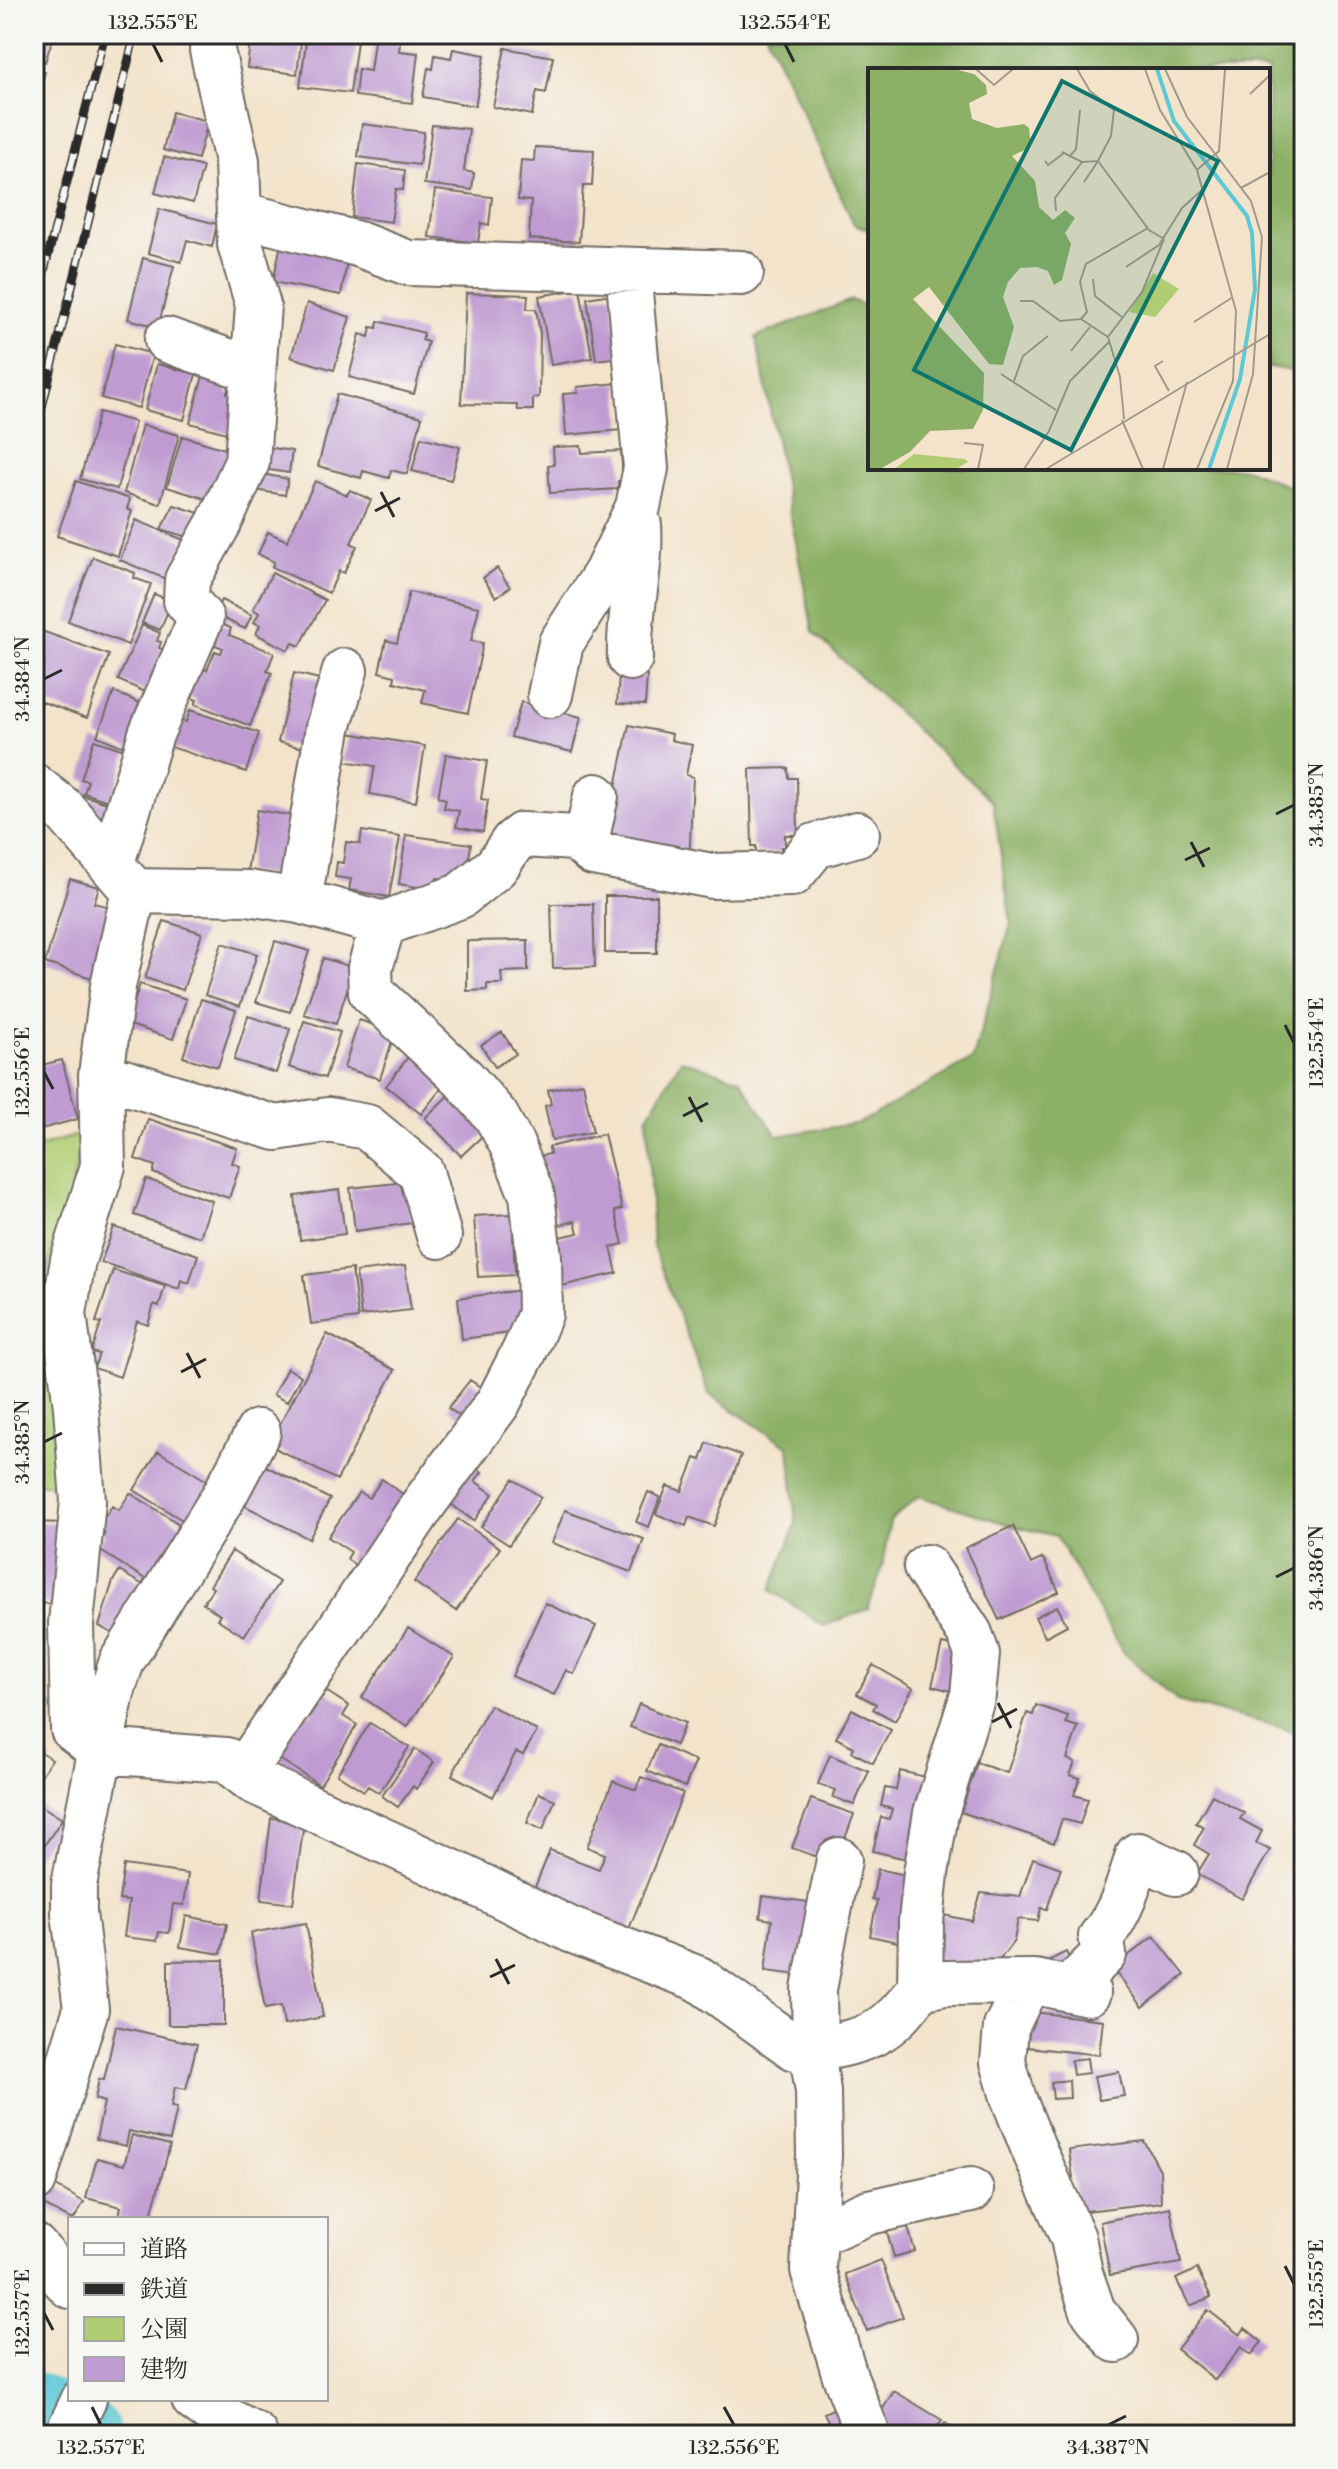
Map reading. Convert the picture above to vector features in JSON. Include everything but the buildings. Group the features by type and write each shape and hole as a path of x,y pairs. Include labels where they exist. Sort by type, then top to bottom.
{"street":[{"path":"213,34 212,50 237,161 240,244 258,305 247,462 219,523 187,580 186,600 201,618 151,734 123,877 101,1075 103,1166 73,1260 64,1313 76,1407 83,1501 71,1623 73,1729 101,1751 226,1760 253,1781 463,1877 559,1925 699,1979 795,2048 815,2050 870,2036 896,2021 920,1988 921,1922 928,1858 936,1813 973,1695 977,1654 970,1634 926,1567"},
{"path":"239,214 358,244 408,263 741,273"},
{"path":"550,695 561,643 606,573 638,507 646,468 628,270"},
{"path":"167,340 253,370"},
{"path":"630,658 629,626 640,544 638,507"},
{"path":"299,901 328,728 345,671"},
{"path":"34,786 63,809 123,877 299,901 383,924 460,896 496,867 513,842 522,835 576,838 593,853 712,876 770,876 792,874 815,846 857,834"},
{"path":"585,846 596,796"},
{"path":"243,1773 425,1502 498,1403 540,1314 539,1257 532,1195 521,1166 496,1116 463,1078 371,992 370,968 383,924"},
{"path":"101,1075 276,1128 328,1120 367,1127 421,1172 439,1236"},
{"path":"34,2180 86,2009 74,1913 74,1885 112,1692 122,1661 224,1496 258,1432"},
{"path":"1116,2340 1093,2311 1080,2273 1073,2238 1013,2097 1003,2062 1006,2027 1104,1954 1101,1937 1114,1921 1129,1887 1138,1855 1176,1873"},
{"path":"839,1860 814,1989 819,2155 813,2270 842,2367 868,2435"},
{"path":"920,1988 945,1983 1062,1988"},
{"path":"815,2235 869,2212 971,2190"},
{"path":"34,2246 68,2284"},
{"path":"67,2435 83,2401"},
{"path":"197,2401 255,2435"}],"green space":[{"path":"766,34 1304,34 1304,373 1270,367 1270,68 868,68 868,229 854,224"},
{"path":"851,300 868,307 868,470 1250,470 1304,493 1304,1737 1284,1728 1177,1701 1122,1651 1056,1536 1013,1526 919,1496 890,1521 882,1568 868,1609 824,1626 771,1590 796,1524 789,1447 709,1394 653,1247 647,1118 681,1060 740,1079 777,1136 859,1123 973,1059 1011,923 993,802 813,632 756,337"},
{"path":"82,1134 70,1200 52,1250 43,1295 64,1452 55,1485 34,1483 34,1148"}],"waterway":[{"path":"34,2409 84,2435"}],"railway":[{"path":"34,310 105,34"},
{"path":"34,439 135,34"}]}
